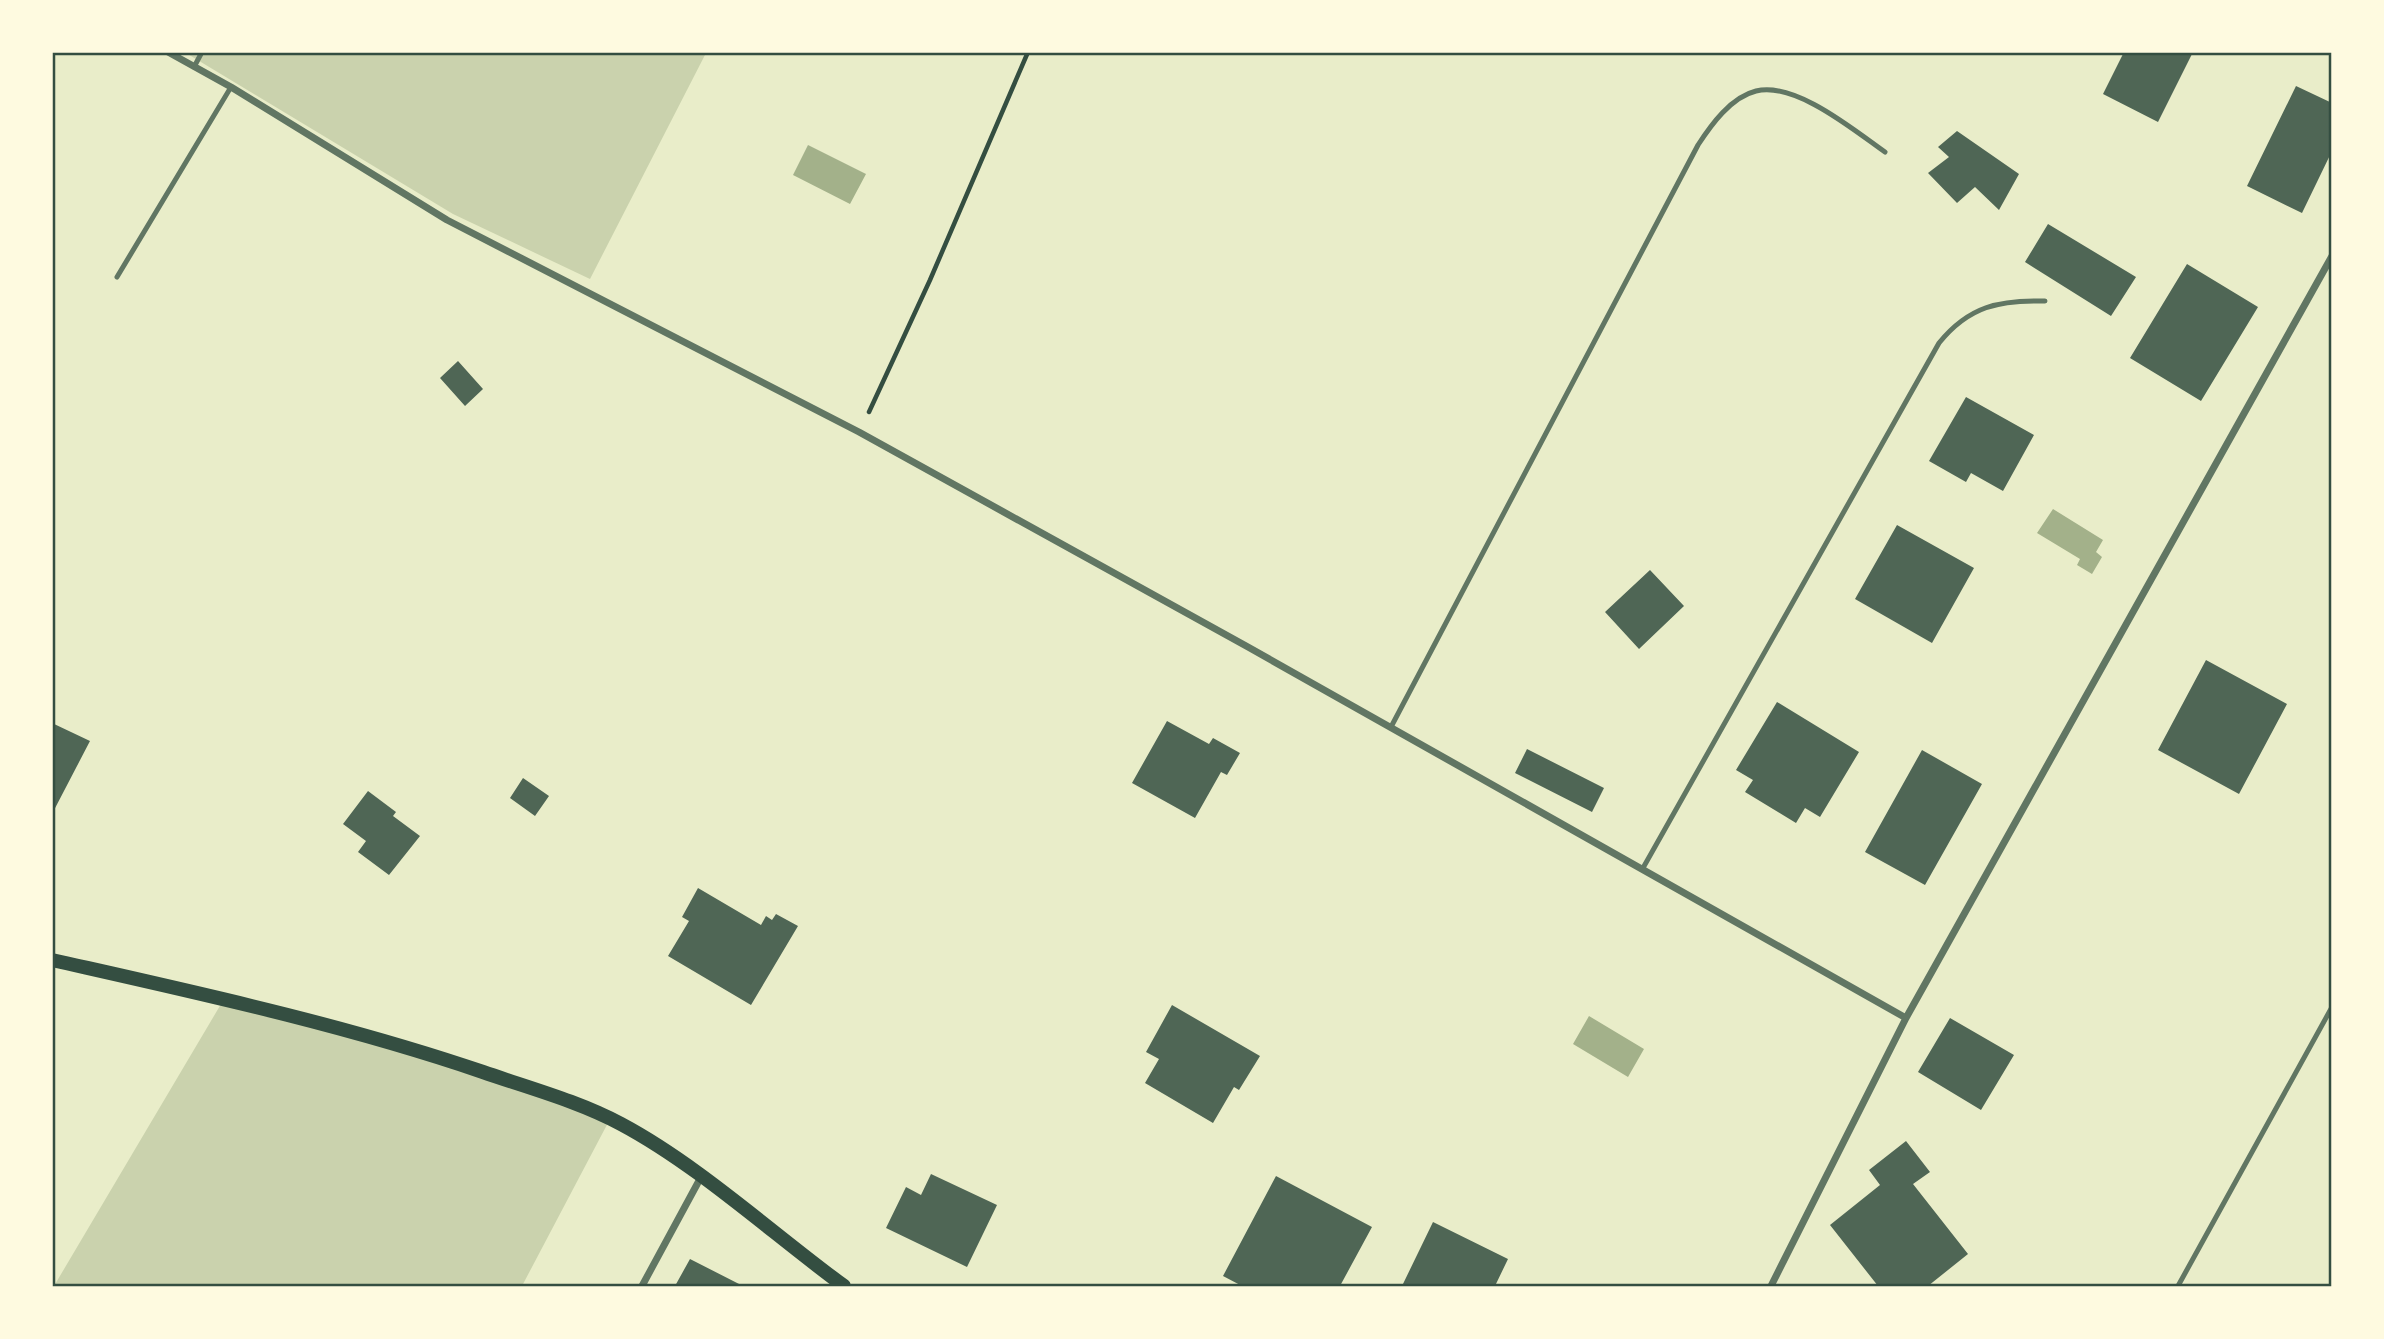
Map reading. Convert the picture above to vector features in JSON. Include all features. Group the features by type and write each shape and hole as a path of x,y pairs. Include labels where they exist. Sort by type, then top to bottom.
{"main road":[{"path":"52,960 304,1018 445,1059 557,1097 610,1119 644,1137 844,1286"}],"street":[{"path":"168,52 232,88 447,220 859,432 1643,868 1906,1018"},
{"path":"1771,1286 1906,1018 2332,256"},
{"path":"642,1286 701,1177"}],"lane":[{"path":"194,67 202,52"},
{"path":"117,277 232,88"},
{"path":"1391,727 1698,145 1720,115 1755,91 1780,91 1803,99 1835,117 1885,152"},
{"path":"1643,868 1939,343 1951,328 1980,309 2006,302 2045,301"},
{"path":"2178,1286 2332,1007"}],"path":[{"path":"859,432 930,280 1028,52"}],"shaded area":[{"path":"186,53 706,53 590,279 453,214"},
{"path":"808,145 866,174 850,204 793,175"},
{"path":"2053,509 2103,540 2096,552 2102,557 2092,574 2077,565 2080,559 2037,533"},
{"path":"224,999 293,1015 610,1119 522,1286 54,1286"},
{"path":"1589,1016 1644,1049 1628,1077 1573,1044"}],"building":[{"path":"2124,52 2193,52 2158,122 2103,94"},
{"path":"2296,86 2332,103 2332,151 2302,213 2247,186"},
{"path":"1957,131 2019,174 1999,210 1975,187 1957,203 1928,173 1949,157 1938,147"},
{"path":"2048,224 2136,277 2111,316 2025,262"},
{"path":"2187,264 2258,307 2201,401 2130,358"},
{"path":"458,361 483,389 465,406 440,378"},
{"path":"1966,397 2034,435 2003,491 1971,473 1966,482 1929,461"},
{"path":"1897,525 1974,568 1932,643 1855,599"},
{"path":"1650,570 1684,606 1639,649 1605,612"},
{"path":"2206,660 2287,704 2239,794 2158,750"},
{"path":"1777,702 1859,752 1820,817 1805,808 1796,823 1745,792 1753,780 1736,770"},
{"path":"1167,721 1209,744 1213,738 1240,753 1227,775 1221,772 1195,818 1132,783"},
{"path":"52,723 90,741 52,814"},
{"path":"1527,749 1604,788 1592,812 1515,773"},
{"path":"1922,750 1982,784 1925,885 1865,852"},
{"path":"523,778 549,796 535,816 510,798"},
{"path":"368,791 396,812 393,816 420,836 389,875 358,852 366,841 343,824"},
{"path":"698,888 761,925 766,916 772,920 776,914 798,926 751,1005 668,956 689,921 682,917"},
{"path":"1172,1005 1260,1056 1239,1090 1234,1087 1213,1123 1145,1083 1159,1059 1146,1052"},
{"path":"1950,1018 2014,1055 1981,1110 1918,1072"},
{"path":"1906,1141 1930,1172 1913,1184 1968,1254 1928,1286 1878,1286 1830,1225 1880,1185 1869,1170"},
{"path":"931,1174 997,1205 967,1267 886,1228 906,1187 921,1195"},
{"path":"1276,1176 1372,1227 1340,1286 1242,1286 1223,1276"},
{"path":"1433,1222 1508,1259 1495,1286 1402,1286"},
{"path":"690,1259 743,1286 675,1286"}]}
